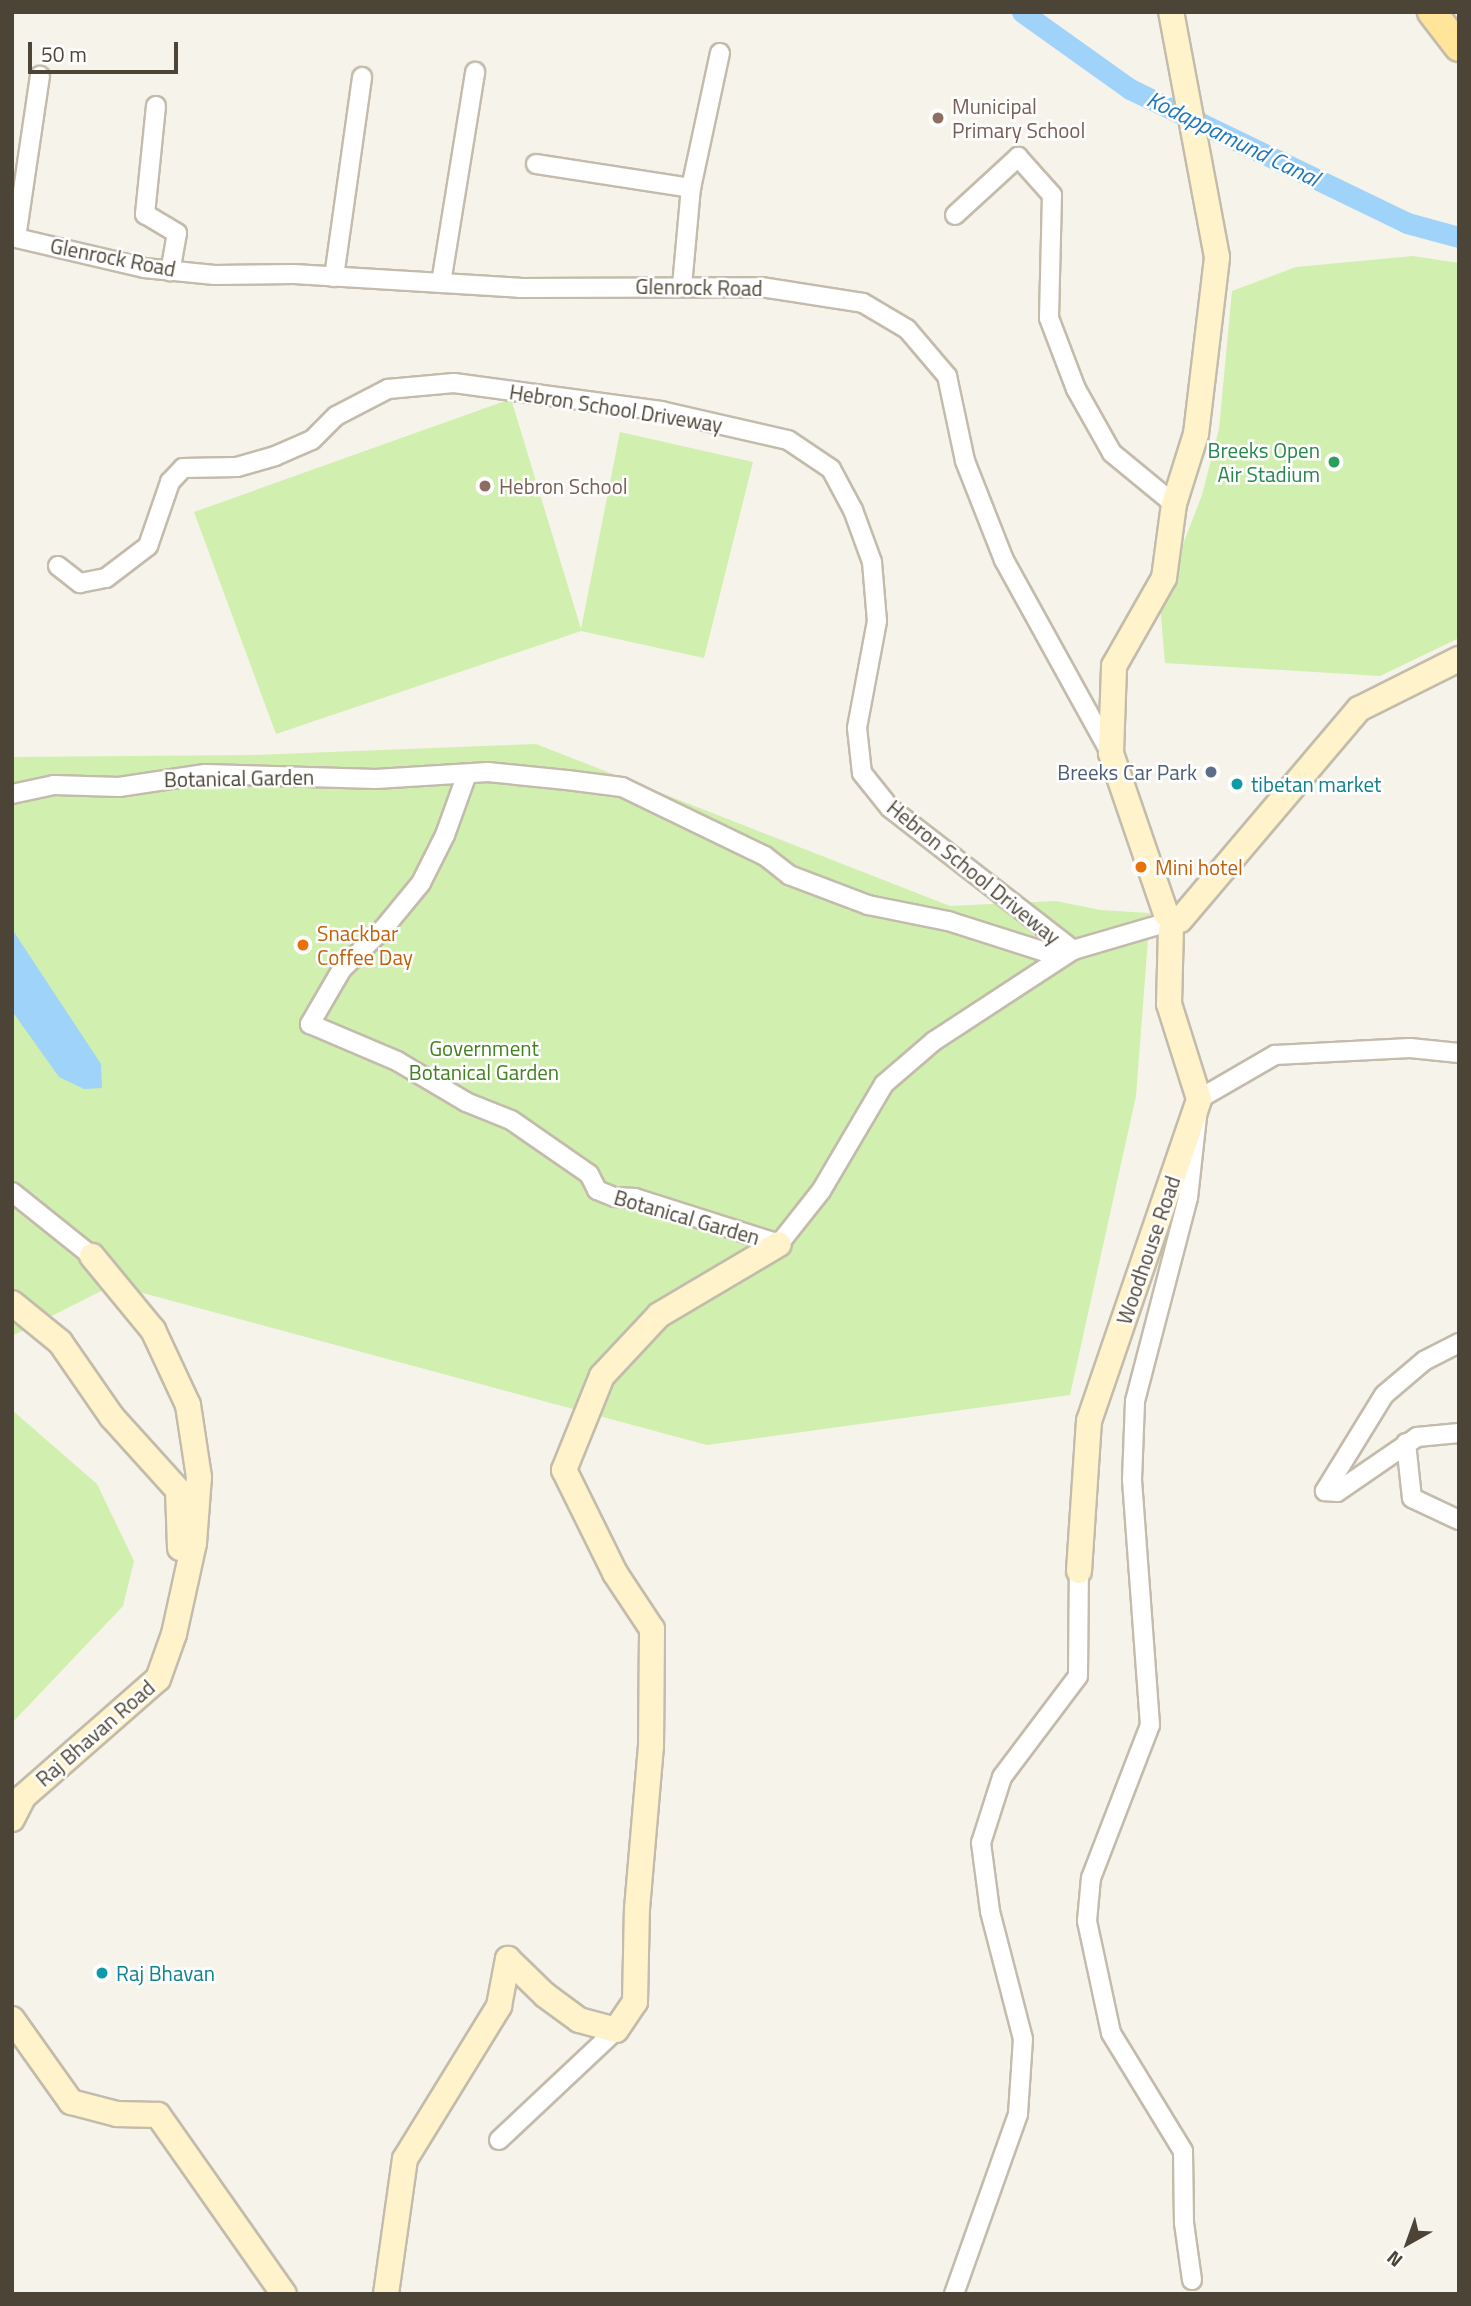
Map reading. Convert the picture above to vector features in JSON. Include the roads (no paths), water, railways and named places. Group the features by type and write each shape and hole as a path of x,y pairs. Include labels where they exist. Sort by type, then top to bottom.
{"main road":[{"path":"1432,12 1459,47"}],"street":[{"path":"1171,12 1173,42 1217,257 1196,434 1174,504 1164,578 1114,666 1111,753 1170,922 1169,1004 1199,1099 1188,1198 1135,1401 1132,1480 1151,1689 1150,1725 1091,1878 1087,1921 1111,2033 1183,2151 1184,2223 1192,2280"},
{"path":"682,286 691,188 720,53"},
{"path":"441,283 475,72"},
{"path":"14,237 40,76"},
{"path":"334,277 362,77"},
{"path":"156,106 145,214 177,233 170,271"},
{"path":"955,215 1018,157 1052,195 1049,318 1076,388 1112,453 1174,504"},
{"path":"536,164 691,188"},
{"name":"Glenrock Road","path":"14,237 170,271 520,288 761,287 863,303 907,329 947,376 965,461 1004,560 1111,753"},
{"name":"Hebron School Driveway","path":"58,566 80,583 106,578 148,546 170,482 183,468 237,467 275,456 312,440 335,416 388,389 454,383 661,411 788,440 831,469 853,510 872,562 877,621 857,728 862,773 890,808 1073,950"},
{"path":"1170,922 1359,709 1459,659"},
{"name":"Botanical Garden","path":"12,794 54,785 119,787 205,774 376,779 467,774 622,787 765,856 789,875 868,905 947,921 1048,953 1073,950 1170,922"},
{"name":"Botanical Garden","path":"467,774 445,835 421,883 384,928 342,969 310,1024 397,1061 466,1102 511,1120 589,1174 597,1190 779,1244 821,1191 884,1084 934,1041 1073,950"},
{"path":"1199,1099 1275,1055 1410,1048 1459,1053"},
{"name":"Woodhouse Road","path":"1079,1572 1089,1420 1199,1099"},
{"path":"12,1192 92,1256"},
{"path":"499,2140 616,2030 635,2002 637,1909 651,1747 652,1629 615,1573 564,1470 602,1377 659,1315 779,1244"},
{"name":"Raj Bhavan Road","path":"12,1819 23,1797 158,1679 182,1598 194,1543 199,1478 188,1405 153,1330 92,1256"},
{"path":"12,1303 60,1342 112,1416 178,1490 182,1598"},
{"path":"1459,1342 1424,1362 1384,1395 1325,1491 1337,1492 1417,1437 1459,1433"},
{"path":"1406,1443 1412,1498 1459,1520"},
{"path":"954,2294 1018,2114 1023,2039 990,1911 981,1843 1002,1777 1077,1676 1079,1572"},
{"path":"386,2294 405,2159 499,2006 508,1959 545,1995 579,2020 616,2030"},
{"path":"12,2019 71,2102 117,2114 158,2115 284,2294"},
{"path":"267,2267 273,2294"}],"water":[{"path":"12,929 101,1064 102,1088 84,1089 59,1077 12,1011"}],"waterway":[{"name":"Kodappamund Canal","path":"1022,12 1130,89 1407,223 1459,237"}],"place":[{"name":"Municipal Primary School","path":"938,118"},
{"name":"Breeks Open Air Stadium","path":"1334,462"},
{"name":"Hebron School","path":"485,486"},
{"name":"Breeks Car Park","path":"1211,772"},
{"name":"tibetan market","path":"1237,784"},
{"name":"Mini hotel","path":"1141,867"},
{"name":"Snackbar Coffee Day","path":"303,945"},
{"name":"Raj Bhavan","path":"102,1973"}],"park label":[{"name":"Government Botanical Garden","path":"484,1060"}]}
